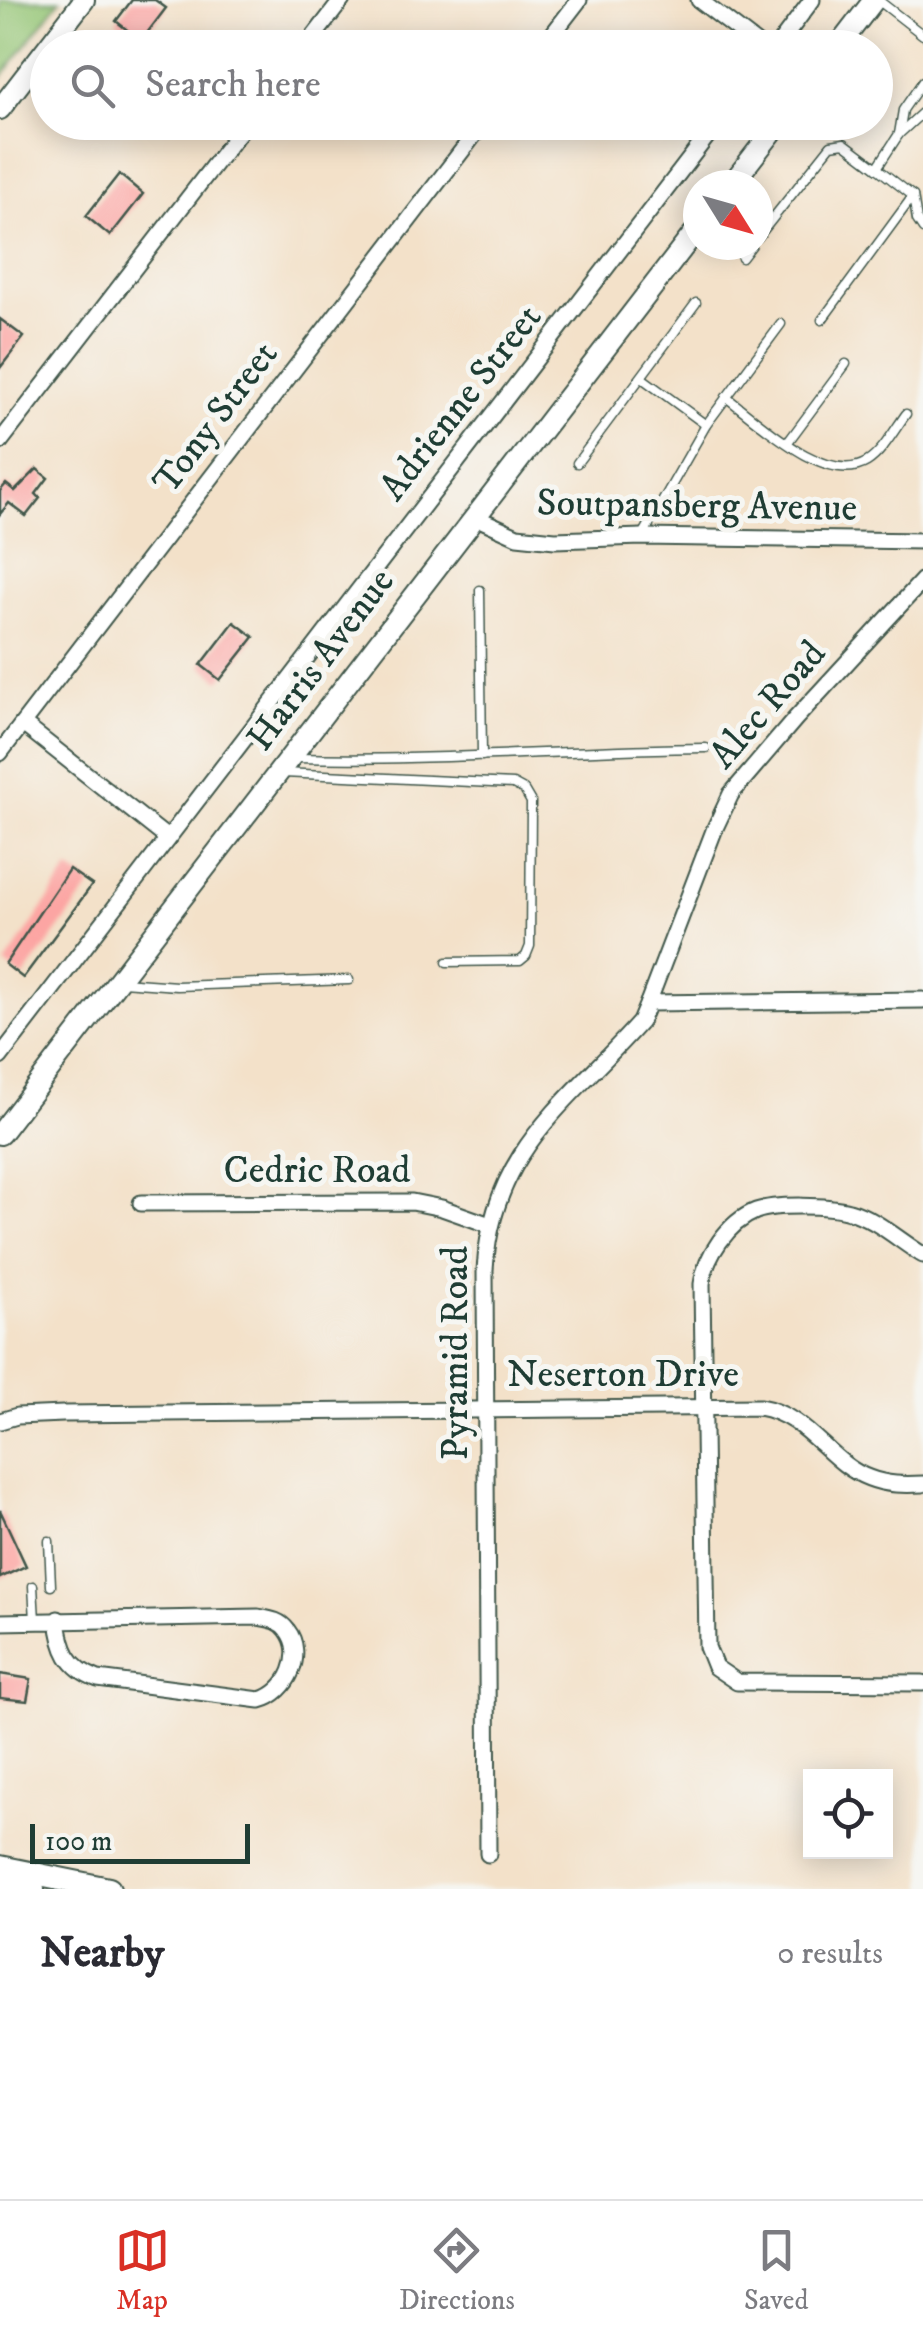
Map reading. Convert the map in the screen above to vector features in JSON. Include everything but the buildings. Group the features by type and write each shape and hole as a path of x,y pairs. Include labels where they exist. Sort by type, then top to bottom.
{"main road":[{"path":"61,30 84,0"},
{"path":"852,30 876,0"},
{"path":"1,107 30,70"},
{"path":"743,170 766,140"},
{"name":"Harris Avenue","path":"0,1134 683,247"},
{"path":"0,1868 108,1889"},
{"path":"0,1885 33,1889"}],"street":[{"path":"319,30 342,0"},
{"path":"556,30 578,0"},
{"path":"699,0 738,30"},
{"path":"790,30 812,0"},
{"path":"0,442 232,140"},
{"name":"Tony Street","path":"0,753 470,140"},
{"name":"Adrienne Street","path":"0,1056 704,140"},
{"name":"Soutpansberg Avenue","path":"475,517 517,536 555,540 642,537 923,542"},
{"name":"Alec Road","path":"648,1003 715,828 732,794 774,742 923,580"},
{"path":"23,724 167,838"},
{"path":"648,1003 923,1000"},
{"name":"Pyramid Road","path":"488,1854 485,1270 490,1226 525,1144 634,1028 648,1003"},
{"name":"Cedric Road","path":"141,1203 412,1202 442,1208 490,1226"},
{"path":"923,1255 846,1209 768,1208 747,1216 710,1255 704,1272 705,1587 709,1659 724,1676 738,1682 923,1683"},
{"name":"Neserton Drive","path":"0,1421 17,1416 63,1414 705,1406 773,1409 789,1417 865,1477 888,1484 923,1484"},
{"path":"0,1622 58,1619 266,1618 290,1632 291,1672 281,1690 260,1700 98,1680 72,1665 60,1643 58,1619"}],"lane":[{"path":"876,0 923,35"},
{"path":"899,134 903,110 923,81"},
{"path":"877,168 899,134 923,112"},
{"path":"773,218 834,143 844,143 913,196 917,220 923,229"},
{"path":"822,320 913,196"},
{"path":"577,462 696,303"},
{"path":"642,537 706,425 781,324"},
{"path":"788,442 846,364"},
{"path":"642,378 706,425"},
{"path":"726,398 813,460 830,467 861,465 870,460 906,414"},
{"path":"480,590 482,756"},
{"path":"284,765 513,757 594,748 706,748"},
{"path":"284,765 513,784 524,790 531,802 530,946 526,956 520,961 447,962"},
{"path":"118,982 176,986 349,980"},
{"path":"50,1541 51,1586"},
{"path":"33,1586 36,1620"}],"green space":[{"path":"0,0 60,0 37,30 30,30 30,40 0,79"}]}
